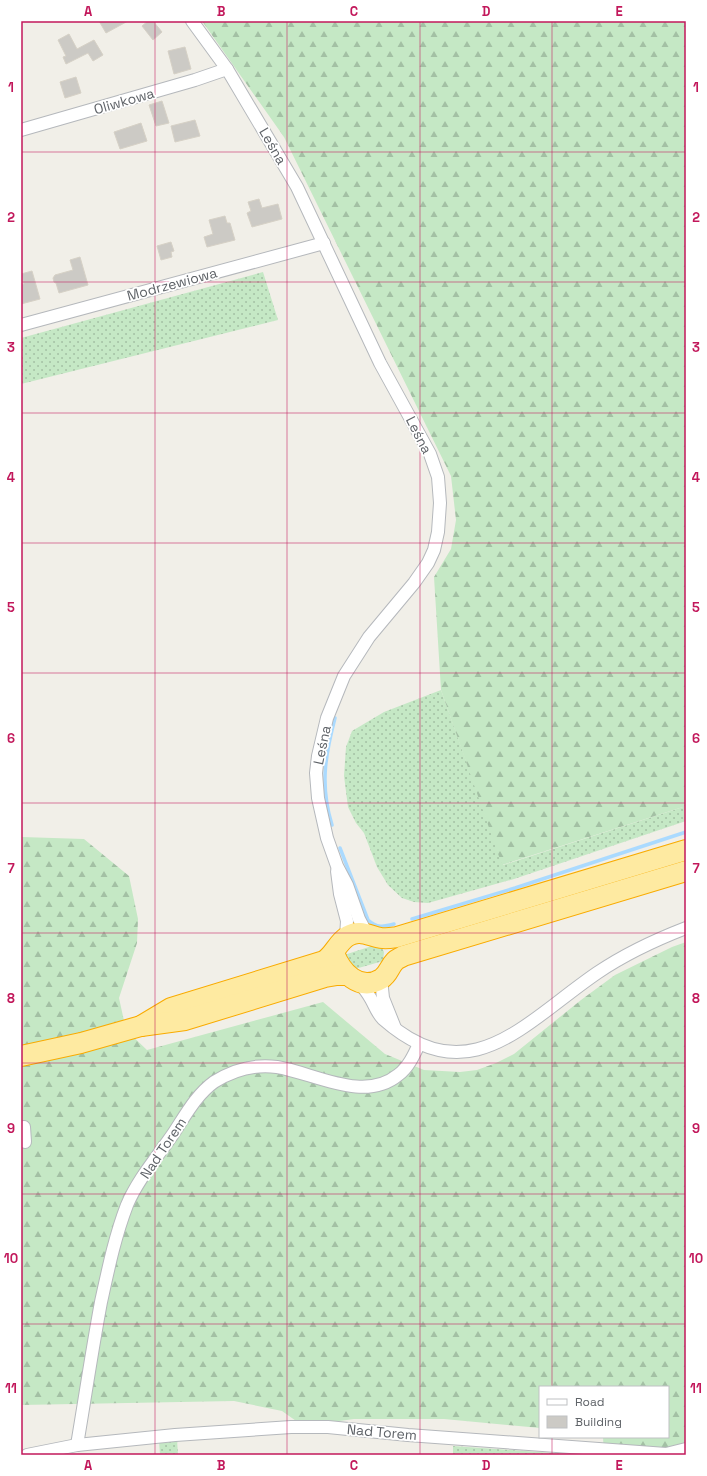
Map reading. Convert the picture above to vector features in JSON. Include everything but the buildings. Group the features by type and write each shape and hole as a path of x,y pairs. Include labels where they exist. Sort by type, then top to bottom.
{"highway":[{"path":"141,1026 171,1008 324,961 334,953 346,937 355,933 389,938 397,937 686,850"},
{"path":"21,1056 80,1043 141,1026 185,1020 337,975 371,982 387,971 395,961 403,956 686,871"},
{"path":"373,936 388,947 387,971"},
{"path":"334,953 341,968 353,978"}],"street":[{"name":"Leśna","path":"192,21 227,69 297,187 380,363 430,454 438,478 440,503 438,532 434,550 428,563 414,584 369,637 344,676 327,718 318,756 316,780 322,819 337,866 347,885 358,919 373,936"},
{"name":"Oliwkowa","path":"21,130 195,80 227,69"},
{"name":"Modrzewiowa","path":"21,326 324,243"},
{"name":"Leśna","path":"337,866 340,894 347,921 346,937"},
{"path":"353,978 371,999 378,1014 406,1037 431,1049 454,1053 475,1051 504,1039 598,973 631,952 657,939 686,928"},
{"path":"387,971 383,998 395,1028"},
{"name":"Nad Torem","path":"77,1445 95,1335 107,1275 116,1238 128,1204 143,1177 201,1094 213,1083 228,1075 242,1069 260,1066 292,1070 342,1084 374,1086 388,1082 400,1074 412,1058 419,1044"},
{"path":"24,1127 25,1142"},
{"name":"Nad Torem","path":"27,1455 77,1445 175,1435 291,1427 328,1427 408,1435 666,1454 686,1449"}],"green space":[{"path":"202,21 686,21 686,806 502,865 441,690 434,577 451,549 456,520 451,476 284,137"},
{"path":"263,272 278,320 21,384 21,338"},
{"path":"441,690 503,865 686,806 686,821 514,879 428,903 414,902 402,898 388,885 377,867 364,833 356,823 348,807 344,776 346,747 352,731 384,712"},
{"path":"21,838 84,839 129,876 138,919 137,943 119,998 126,1030 147,1050 323,1002 385,1054 424,1070 460,1072 477,1070 514,1054 581,1000 615,975 672,947 686,942 686,1455 604,1455 603,1438 669,1438 669,1386 539,1386 539,1428 444,1419 354,1419 325,1423 299,1423 282,1411 234,1401 21,1405"},
{"path":"372,946 382,948 384,952 383,961 355,969 344,955"},
{"path":"177,1439 178,1455 160,1455 159,1440"},
{"path":"453,1446 581,1455 453,1455"}],"waterway":[{"path":"332,825 326,797 325,771 326,758 335,718"},
{"path":"412,919 515,888 686,832"},
{"path":"340,848 368,920 380,926 394,924"}]}
